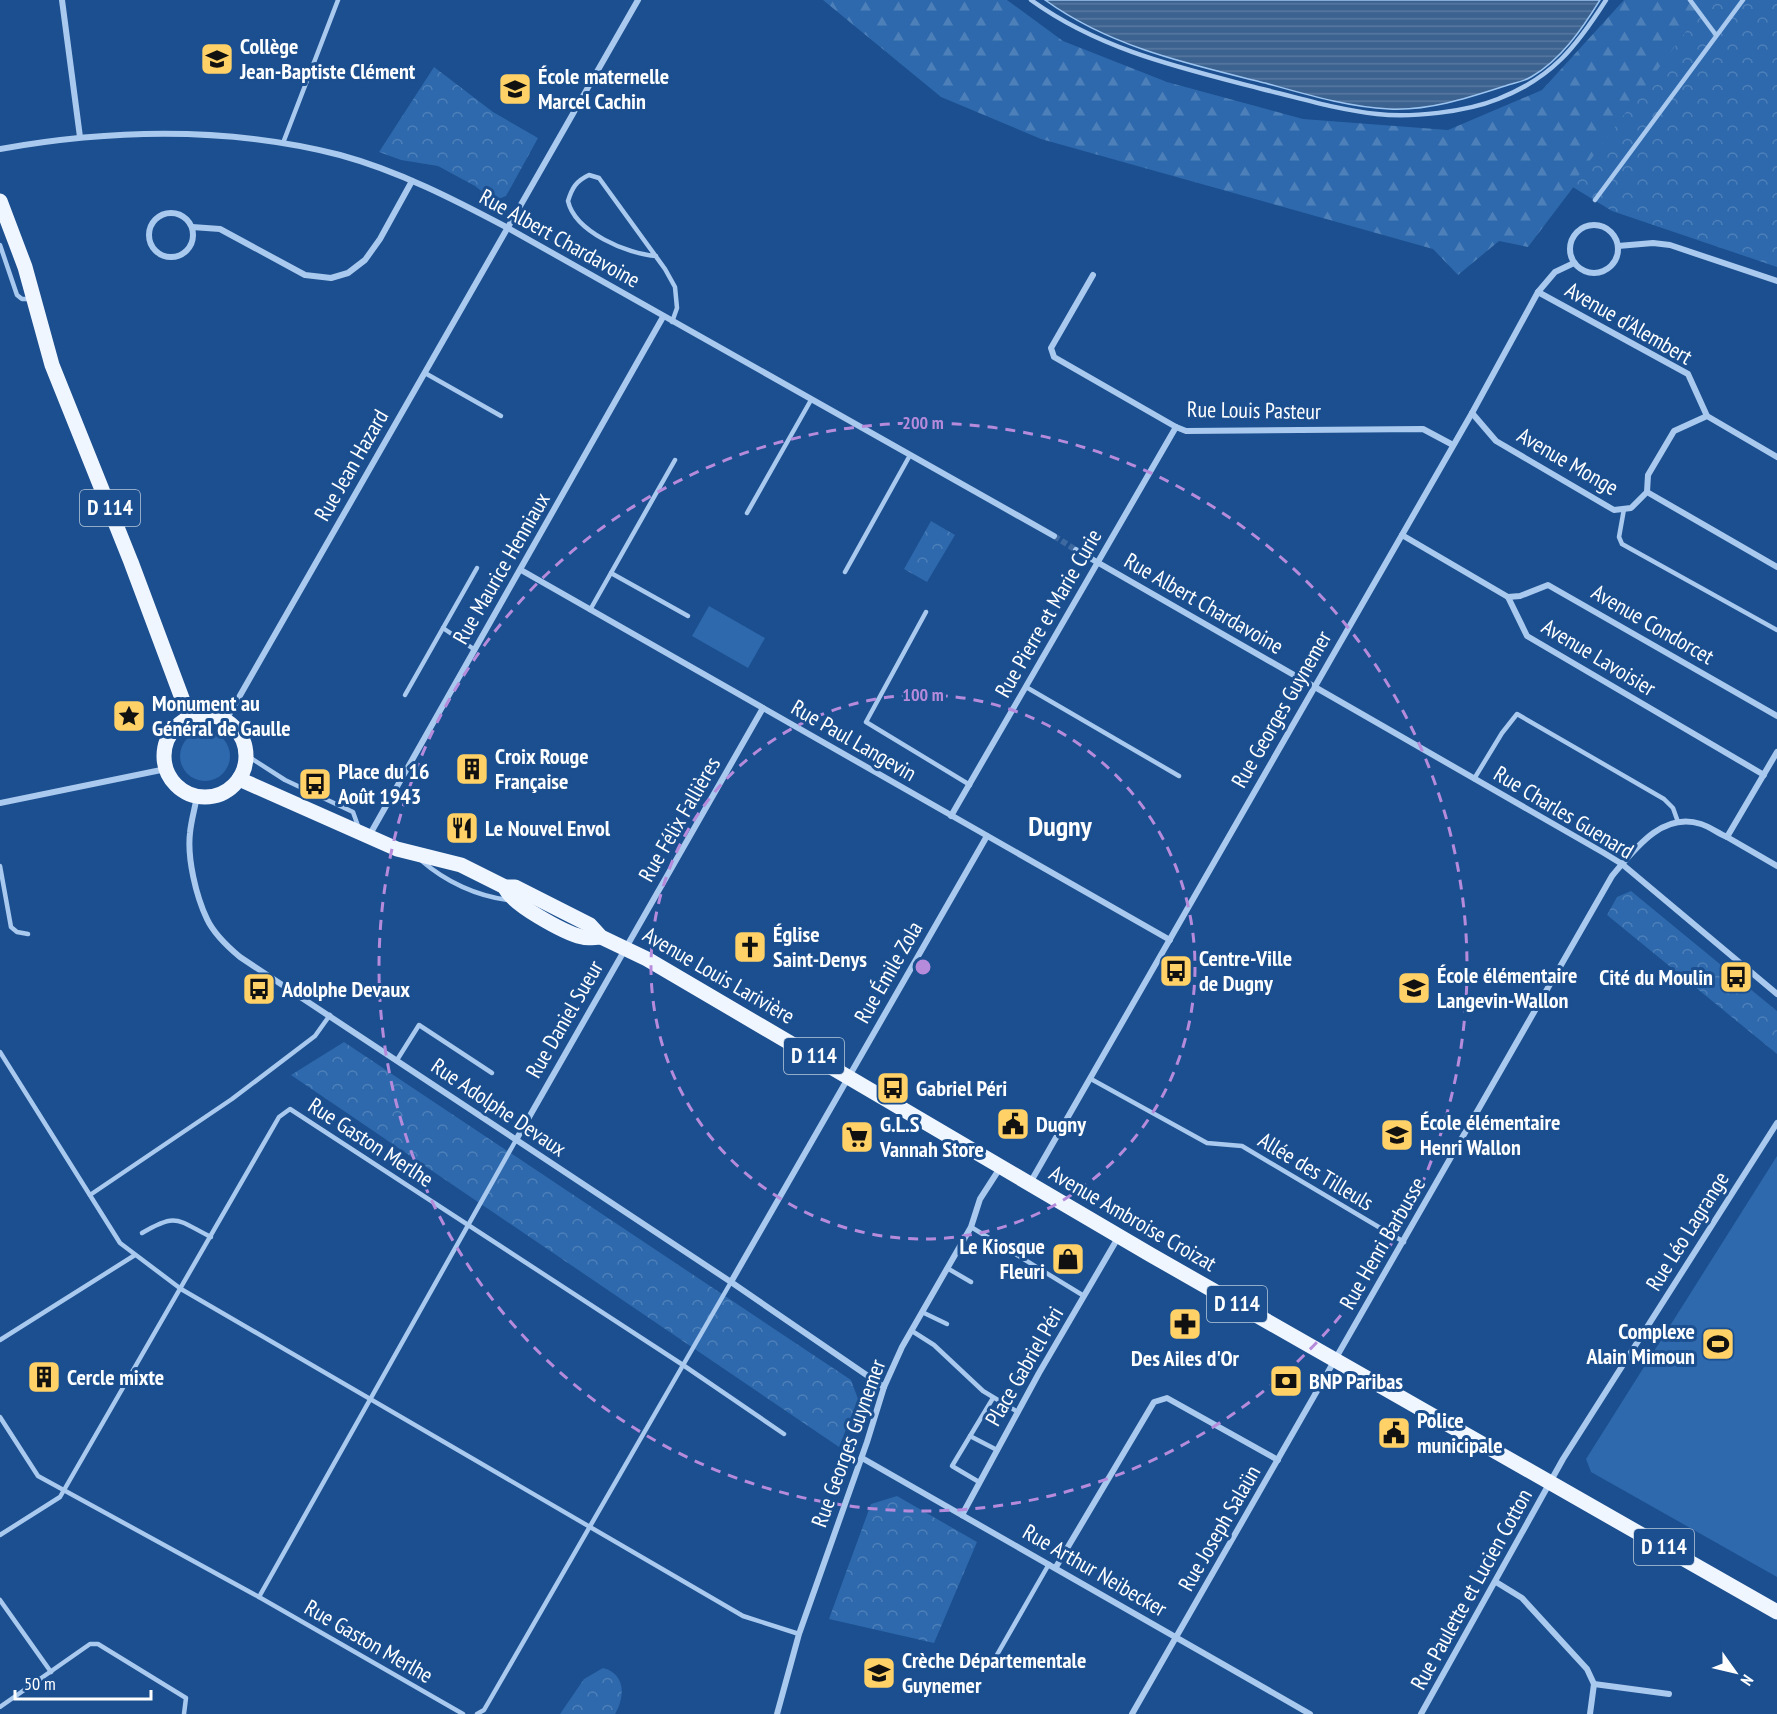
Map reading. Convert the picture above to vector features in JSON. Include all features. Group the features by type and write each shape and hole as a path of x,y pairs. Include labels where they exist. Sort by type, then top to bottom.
{"main road":[{"name":"D 114","path":"0,201 34,299 52,364 131,562 189,717"},
{"path":"206,714 226,720 237,729 244,741 246,755 239,779 226,792 209,797 197,796 176,786 166,769 166,742 177,725 189,717 206,714"},
{"name":"Avenue Louis Larivière","path":"239,779 365,836 413,853 460,865 504,886 515,887 590,925 601,937 625,948 849,1076 1030,1183"},
{"name":"Avenue Louis Larivière","path":"504,886 507,894 524,909 582,938 601,937"},
{"name":"Avenue Ambroise Croizat","path":"1030,1183 1777,1612"}],"street":[{"path":"62,0 80,137"},
{"name":"Rue Jean Hazard","path":"226,720 638,0"},
{"name":"Rue Albert Chardavoine","path":"0,149 80,137 117,134 176,134 283,143 342,156 412,181 447,196 508,228 909,457 1054,536"},
{"path":"192,227 220,229 305,275 331,278 348,273 365,260 380,239 412,181"},
{"path":"176,214 187,220 192,227 190,246 179,256 165,257 152,246 149,232 161,216 176,214"},
{"path":"1590,224 1609,229 1618,246 1613,264 1598,273 1580,269 1574,263 1569,244 1581,228 1590,224"},
{"path":"1618,246 1653,243 1670,245 1777,281"},
{"name":"Rue Georges Guynemer","path":"1030,1183 1472,413 1538,292 1555,272 1574,263"},
{"name":"Rue Louis Pasteur","path":"1093,275 1051,348 1054,357 1176,427 1186,431 1423,429 1453,445"},
{"name":"Avenue d'Alembert","path":"1538,292 1688,374 1707,416"},
{"name":"Rue Maurice Henniaux","path":"365,836 475,650 663,317"},
{"name":"Avenue Monge","path":"1472,413 1497,441 1614,510 1630,508 1647,492 1777,567"},
{"path":"1647,492 1648,475 1674,431 1707,416 1777,457"},
{"name":"Rue Pierre et Marie Curie","path":"951,816 1176,427"},
{"path":"1402,534 1508,597"},
{"name":"Rue Albert Chardavoine","path":"1076,550 1314,687"},
{"name":"Rue Paul Langevin","path":"520,570 1170,940"},
{"name":"Avenue Condorcet","path":"1508,597 1520,597 1548,585 1777,716"},
{"name":"Avenue Lavoisier","path":"1508,597 1527,636 1764,775"},
{"name":"Rue Charles Guenard","path":"1314,687 1622,864 1777,994"},
{"name":"Rue Félix Fallières","path":"625,948 764,708"},
{"path":"1727,837 1777,752"},
{"path":"0,803 166,769"},
{"name":"Rue Adolphe Devaux","path":"197,796 190,834 190,856 207,920 221,939 240,957 731,1282 884,1387"},
{"path":"1678,822 1700,824 1777,866"},
{"name":"Rue Henri Barbusse","path":"1337,1360 1612,876 1650,834 1678,822"},
{"name":"Rue Émile Zola","path":"731,1282 987,836"},
{"name":"Rue Daniel Sueur","path":"516,1140 625,948"},
{"name":"Rue Léo Lagrange","path":"1551,1481 1777,1123"},
{"name":"Rue Georges Guynemer","path":"777,1714 799,1634 862,1458 884,1387 922,1312 971,1227 980,1199 1001,1166"},
{"name":"Place Gabriel Péri","path":"962,1515 1018,1412 1120,1235"},
{"name":"Rue Joseph Salaün","path":"1132,1714 1337,1360"},
{"path":"1056,1567 1154,1402 1167,1398 1278,1460"},
{"name":"Rue Arthur Neibecker","path":"862,1458 1310,1714"},
{"name":"Rue Paulette et Lucien Cotton","path":"1421,1714 1551,1481"},
{"path":"1496,1582 1522,1598 1587,1669 1594,1684 1590,1714"},
{"path":"1594,1684 1669,1694"}],"lane":[{"path":"283,143 338,0"},
{"path":"1031,0 1096,40 1173,66 1333,107 1379,115 1456,110 1496,100 1516,91 1558,64 1578,43 1605,0"},
{"path":"1690,0 1716,35"},
{"path":"1595,200 1743,0"},
{"path":"656,256 634,254 579,223 568,201 572,189 579,180 589,175 599,178 656,256 675,287 677,308 672,322"},
{"path":"0,245 17,295 22,299 34,299"},
{"path":"425,373 501,416"},
{"path":"747,513 811,400"},
{"path":"845,572 909,457"},
{"path":"590,610 675,460"},
{"path":"1624,509 1619,537 1622,544 1777,630"},
{"path":"405,695 477,568"},
{"path":"611,573 688,616"},
{"path":"926,612 866,722 970,785"},
{"path":"443,627 475,650"},
{"path":"1026,687 1179,776"},
{"path":"1474,779 1502,733 1517,714 1664,799 1673,808 1678,822"},
{"path":"246,755 285,780 353,812 365,836"},
{"name":"Avenue Louis Larivière","path":"413,853 439,876 489,897 515,901"},
{"path":"0,866 11,927 17,932 28,934"},
{"path":"90,1195 242,1092 315,1036 330,1015"},
{"path":"397,1060 419,1024 492,1073"},
{"path":"0,1052 120,1243 181,1289 743,1616 799,1634"},
{"name":"Allée des Tilleuls","path":"1090,1079 1206,1143 1242,1146 1404,1242"},
{"name":"Rue Gaston Merlhe","path":"63,1490 279,1117 290,1109 683,1365 784,1434"},
{"path":"259,1597 470,1226 516,1140"},
{"path":"142,1233 163,1220 176,1219 211,1237"},
{"path":"971,1227 1084,1296"},
{"path":"0,1340 135,1254"},
{"path":"947,1268 971,1282"},
{"path":"477,1714 484,1710 731,1282"},
{"path":"922,1312 947,1324"},
{"path":"912,1331 929,1342 993,1398 1018,1412"},
{"path":"979,1482 952,1466 993,1398"},
{"name":"Rue Gaston Merlhe","path":"0,1417 38,1476 259,1597 464,1714"},
{"path":"970,1436 997,1450"},
{"path":"0,1535 60,1497 63,1490"},
{"path":"994,1660 1049,1564"},
{"path":"0,1600 51,1672"},
{"path":"0,1707 90,1644 98,1644 186,1698 184,1714"}],"green space":[{"path":"823,0 1007,0 1063,41 1167,82 1303,119 1448,130 1542,90 1624,0 1777,0 1578,181 1528,247 1499,241 1458,275 1433,249 1041,139 941,97"},
{"path":"1715,0 1777,0 1777,267 1612,211 1571,186 1693,22"},
{"path":"434,67 493,112 538,138 506,196 494,201 475,186 438,166 401,160 379,152"},
{"path":"931,521 955,535 927,582 904,569"},
{"path":"709,606 765,638 748,668 692,636"},
{"path":"200,731 210,731 223,738 230,751 230,761 223,774 210,781 200,781 191,777 184,770 180,761 180,751 184,742 191,735"},
{"path":"1631,891 1777,1011 1777,1054 1607,915 1617,897"},
{"path":"344,1042 851,1380 858,1399 839,1447 291,1075"},
{"name":"Complexe Alain Mimoun","path":"1777,1156 1777,1577 1591,1472 1586,1459"},
{"path":"897,1496 977,1542 934,1643 829,1619 871,1504"},
{"path":"603,1668 611,1671 620,1681 622,1694 615,1714 560,1714 584,1679"}],"shaded area":[{"path":"1045,0 1600,0 1578,33 1561,53 1531,77 1448,103 1419,108 1389,109 1342,103 1311,96 1179,61 1096,30"}],"tunnel":[{"path":"1054,536 1076,550"}],"place":[{"name":"Collège Jean-Baptiste Clément","path":"217,59"},
{"name":"École maternelle Marcel Cachin","path":"515,89"},
{"name":"Monument au Général de Gaulle","path":"129,716"},
{"name":"Croix Rouge Française","path":"472,769"},
{"name":"Place du 16 Août 1943","path":"315,784"},
{"name":"Le Nouvel Envol","path":"462,828"},
{"name":"Église Saint-Denys","path":"750,947"},
{"name":"Centre-Ville de Dugny","path":"1176,971"},
{"name":"Cité du Moulin","path":"1736,977"},
{"name":"École élémentaire Langevin-Wallon","path":"1414,988"},
{"name":"Adolphe Devaux","path":"259,989"},
{"name":"Gabriel Péri","path":"893,1088"},
{"name":"Dugny","path":"1013,1124"},
{"name":"École élémentaire Henri Wallon","path":"1397,1135"},
{"name":"G.L.S Vannah Store","path":"857,1137"},
{"name":"Le Kiosque Fleuri","path":"1068,1259"},
{"name":"Des Ailes d'Or","path":"1185,1324"},
{"name":"Complexe Alain Mimoun","path":"1718,1344"},
{"name":"Cercle mixte","path":"44,1377"},
{"name":"BNP Paribas","path":"1286,1381"},
{"name":"Police municipale","path":"1394,1433"},
{"name":"Crèche Départementale Guynemer","path":"879,1673"}],"district":[{"name":"Dugny","path":"1060,826"}]}
